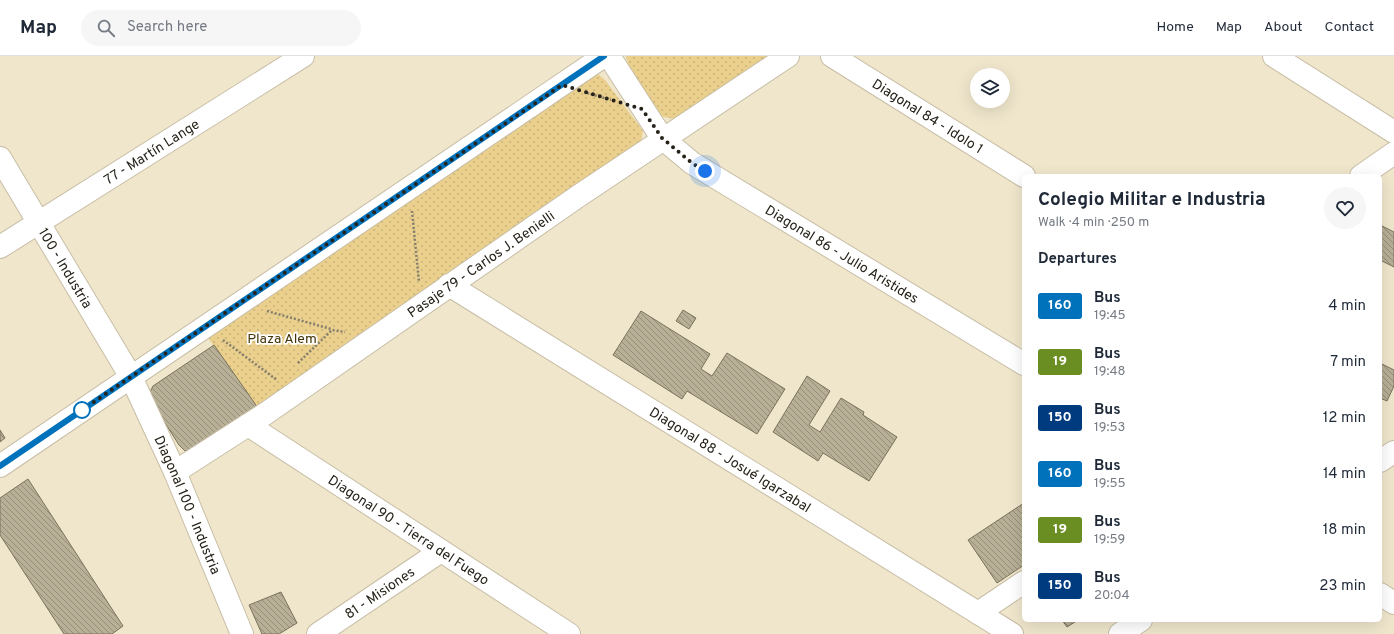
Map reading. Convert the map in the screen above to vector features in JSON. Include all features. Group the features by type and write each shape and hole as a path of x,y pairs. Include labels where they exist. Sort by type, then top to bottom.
{"street":[{"name":"77 - Martín Lange","path":"0,247 40,224 280,62 303,56"},
{"path":"0,466 241,304 604,56"},
{"name":"Diagonal 86 - Julio Aristides","path":"609,56 662,138 692,163 1022,363"},
{"name":"Pasaje 79 - Carlos J. Benielli","path":"175,472 248,425 662,138 788,56"},
{"name":"Diagonal 84 - Idolo 1","path":"832,56 1022,175"},
{"path":"1274,56 1394,132"},
{"path":"1363,174 1394,153"},
{"name":"100 - Industria","path":"0,158 132,377"},
{"name":"Diagonal 88 - Josué Igarzabal","path":"449,285 1012,634"},
{"name":"Diagonal 100 - Industria","path":"132,377 175,472 242,634"},
{"name":"Diagonal 90 - Tierra del Fuego","path":"248,425 569,634"},
{"path":"1382,460 1394,452"},
{"name":"81 - Misiones","path":"318,634 441,551"},
{"path":"978,613 1022,583"},
{"path":"1382,595 1394,603"},
{"path":"1120,634 1138,622"}],"path":[{"path":"562,85 642,109"},
{"path":"409,188 422,304"},
{"path":"241,304 332,330"},
{"path":"206,327 279,382"}],"green space":[{"path":"626,56 769,56 674,119 660,116 628,64"},
{"name":"Plaza Alem","path":"598,74 605,80 643,131 640,145 258,408 206,335 590,76"}],"building":[{"path":"1382,226 1394,232 1394,267 1382,261"},
{"path":"683,310 696,318 689,329 676,321"},
{"path":"641,311 710,354 701,369 712,376 727,353 785,389 757,434 687,391 682,399 613,355"},
{"path":"214,345 258,408 193,452 185,451 179,445 150,399 150,392 153,386"},
{"path":"1382,364 1394,370 1394,386 1387,401 1382,399"},
{"path":"807,376 830,391 809,425 820,432 841,398 864,412 863,415 897,437 869,481 823,453 818,461 773,432"},
{"path":"0,430 5,438 0,442"},
{"path":"28,479 123,626 112,634 64,634 0,535 0,498"},
{"path":"1022,504 1022,566 997,583 968,540"},
{"path":"281,592 297,623 279,634 262,634 249,605"},
{"path":"1063,622 1075,622 1067,627"}],"bus line":[{"name":"160","path":"0,466 241,304 604,56"}],"route":[{"path":"82,410 79,412 194,335 241,304 562,85 642,109 662,138 692,163 705,171"}]}
